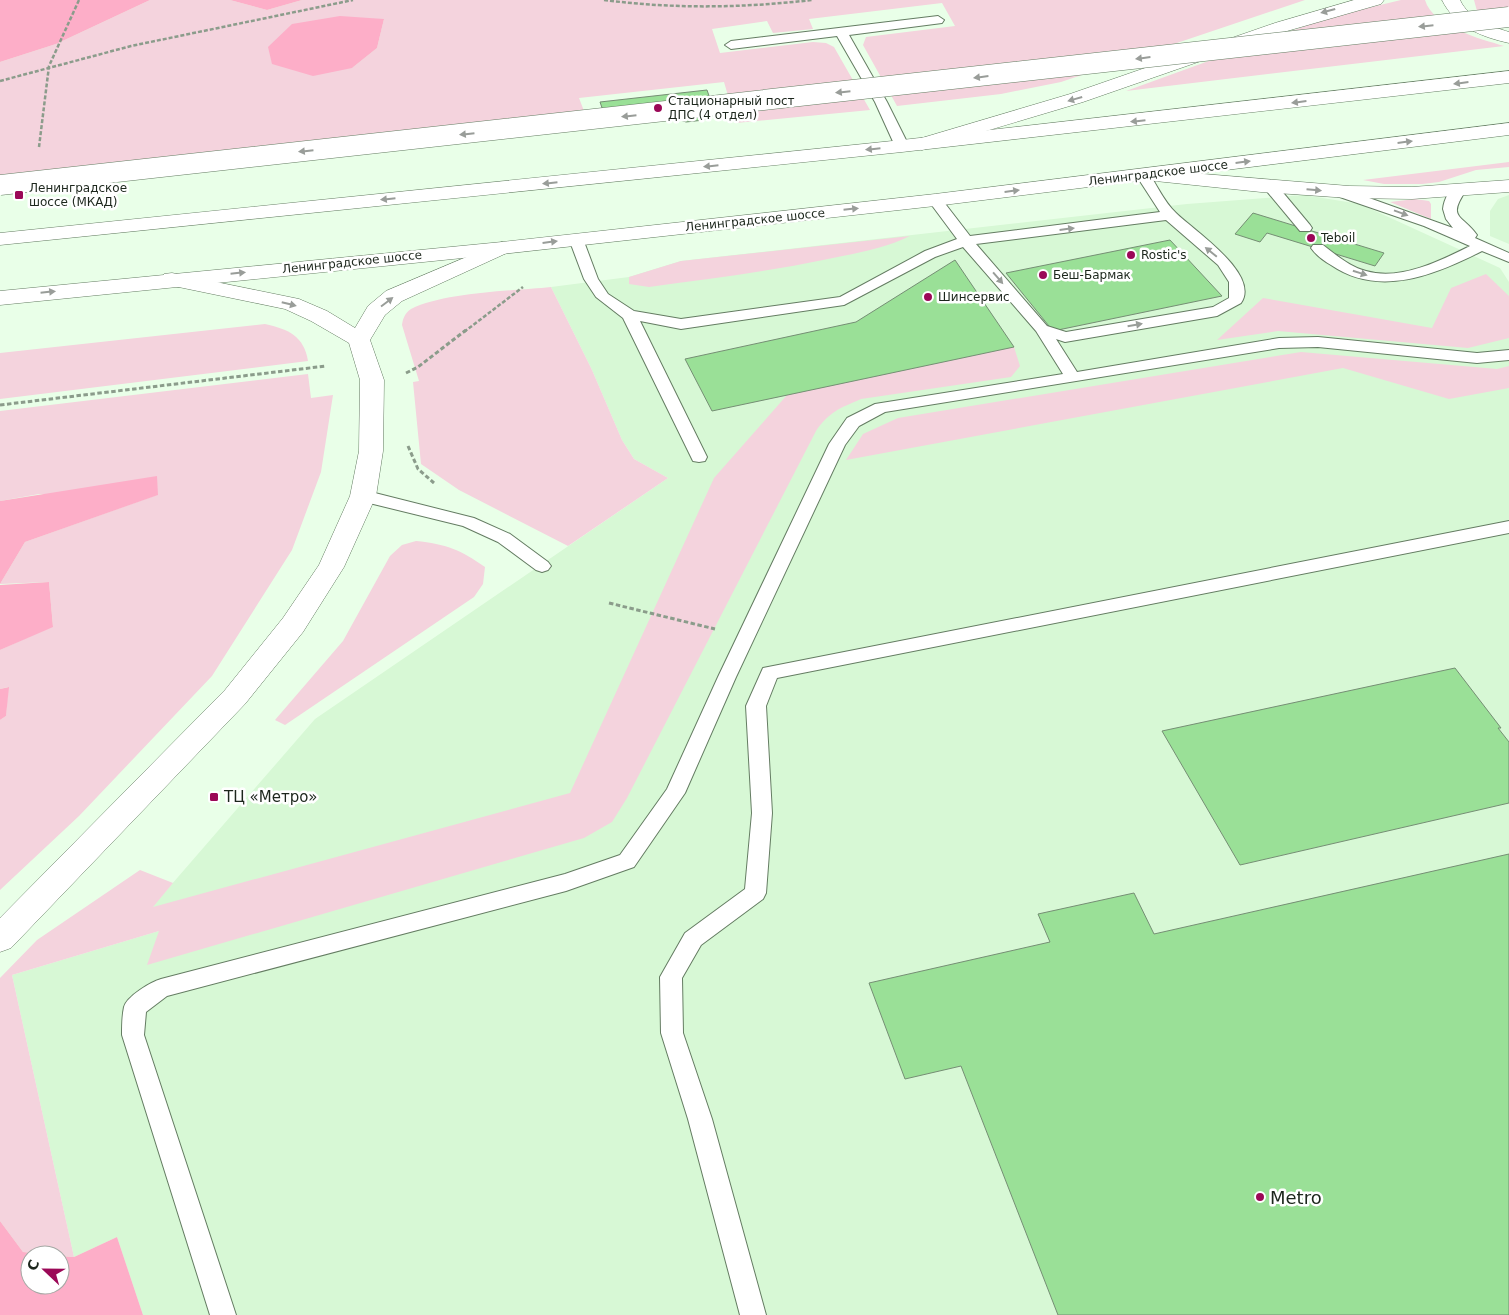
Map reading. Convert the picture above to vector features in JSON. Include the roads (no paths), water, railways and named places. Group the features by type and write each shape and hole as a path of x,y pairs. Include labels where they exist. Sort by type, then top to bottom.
{"main road":[{"path":"912,145 1085,96 1285,24 1328,11 1376,0"},
{"path":"1451,0 1457,13 1472,23 1492,33 1509,38"},
{"path":"0,185 1509,17"},
{"path":"0,239 912,145 1509,77"},
{"name":"Ленинградское шоссе","path":"0,298 172,279 502,248 935,200 1509,128"},
{"path":"1143,175 1338,192 1413,193 1509,186"},
{"path":"359,340 376,311 394,296 502,248"},
{"path":"0,939 235,697 293,625 330,567 363,496 371,451 372,380 359,340 306,309 291,304 172,279"}],"lane":[{"path":"731,45 938,20"},
{"path":"841,32 881,102 912,145"},
{"path":"1042,328 1065,337 1217,311 1236,300 1236,282 1224,262 1169,215 1143,175"},
{"path":"1270,186 1305,228"},
{"path":"1460,190 1452,199 1448,209 1452,220 1482,245"},
{"path":"1338,192 1429,223 1509,258"},
{"path":"935,200 966,241 1042,328 1073,378"},
{"path":"576,239 590,278 603,297 629,315 681,324 844,301 930,254 966,241 1169,215"},
{"path":"1318,248 1348,270 1364,276 1380,278 1415,273 1444,265 1482,245"},
{"path":"629,315 699,457"},
{"path":"223,1315 133,1035 135,1007 161,988 566,882 627,861 675,793 837,444 853,422 881,408 1280,343 1318,342 1478,358 1509,355"},
{"path":"363,496 468,522 504,538 542,566"},
{"path":"753,1315 700,1119 672,1033 671,977 693,939 755,893 762,813 756,706 770,673 1509,527"}],"place":[{"name":"Стационарный пост ДПС (4 отдел)","path":"658,108"},
{"name":"Ленинградское шоссе (МКАД)","path":"19,195"},
{"name":"Teboil","path":"1311,238"},
{"name":"Rostic's","path":"1131,255"},
{"name":"Беш-Бармак","path":"1043,275"},
{"name":"Шинсервис","path":"928,297"},
{"name":"ТЦ «Метро»","path":"214,797"},
{"name":"Metro","path":"1260,1197"}]}
